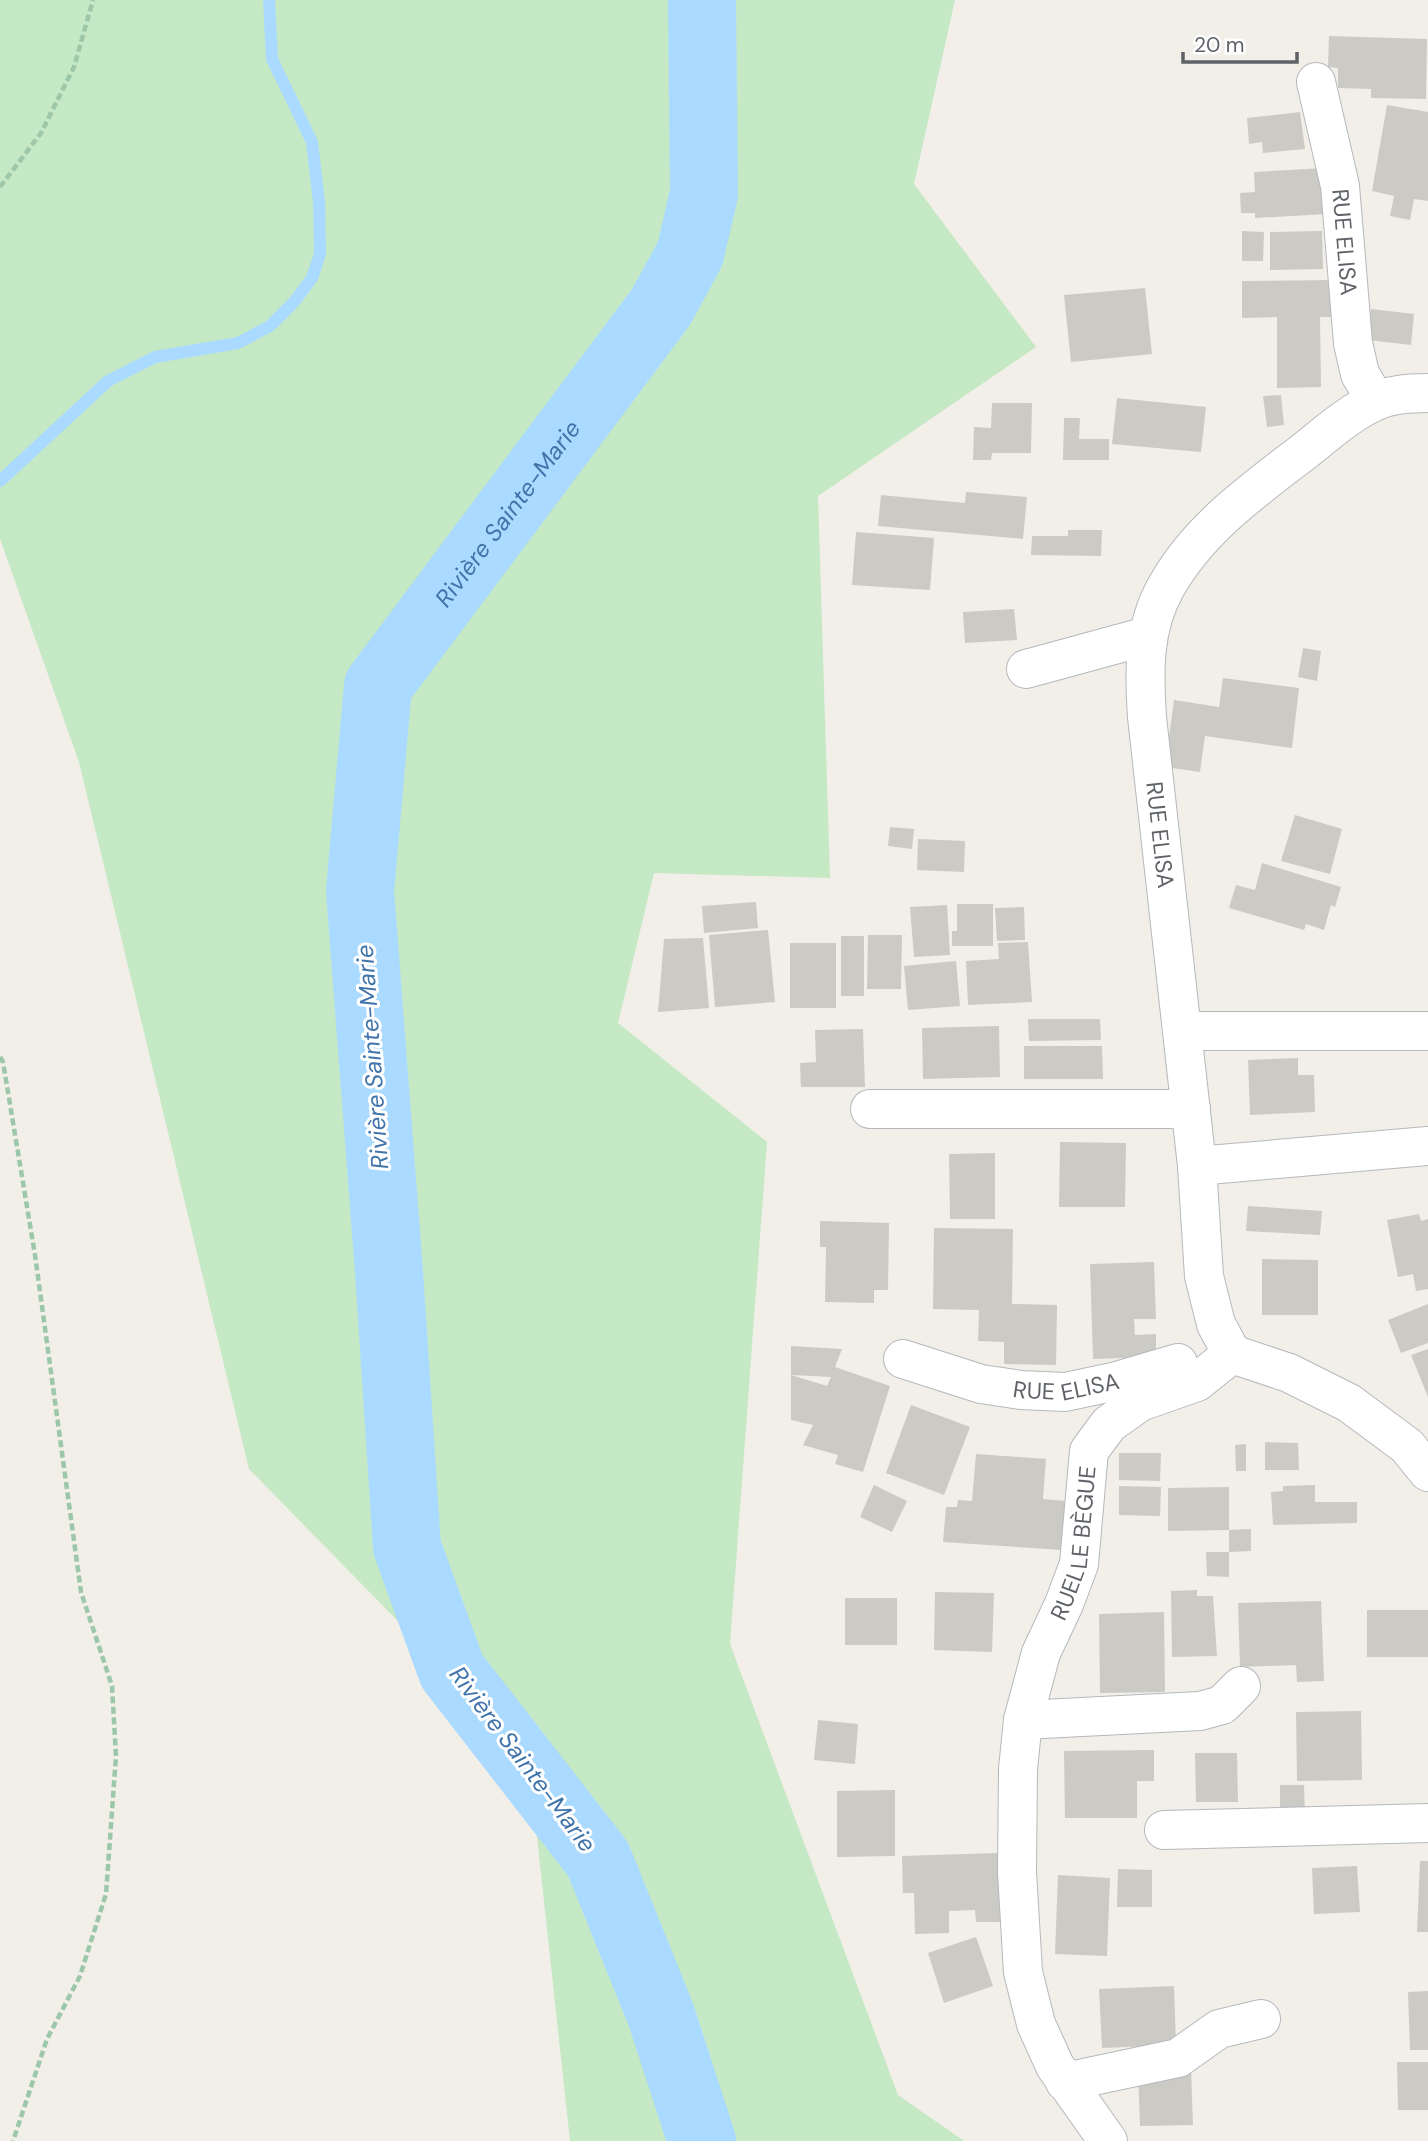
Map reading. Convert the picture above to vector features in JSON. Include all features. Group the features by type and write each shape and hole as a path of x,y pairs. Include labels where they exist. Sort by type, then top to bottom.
{"street":[{"name":"RUE ELISA","path":"1316,82 1340,186 1353,343 1360,374 1376,401"},
{"name":"RUE ELISA","path":"1232,1354 1216,1324 1204,1276 1197,1166 1147,717 1144,677 1147,636 1165,588 1200,539 1231,508 1337,425 1376,401 1406,393 1428,393"},
{"path":"1026,669 1147,636"},
{"path":"1182,1031 1428,1031"},
{"path":"870,1109 1191,1109"},
{"path":"1197,1166 1428,1146"},
{"name":"RUE ELISA","path":"903,1359 981,1384 1021,1390 1065,1392 1117,1381 1180,1362 1232,1354 1289,1373 1349,1403 1407,1446 1428,1472"},
{"name":"RUELLE BÈGUE","path":"1108,2141 1055,2067 1036,2024 1023,1972 1017,1872 1018,1769 1023,1720 1041,1653 1079,1564 1089,1451 1109,1424 1140,1402 1197,1382 1232,1354"},
{"path":"1023,1720 1200,1711 1222,1704 1241,1686"},
{"path":"1164,1830 1428,1824"},
{"path":"1065,2082 1178,2058 1219,2029 1261,2019"}],"path":[{"path":"0,187 41,133 74,67 93,0"},
{"path":"0,1057 35,1255 82,1592 112,1686 116,1756 106,1894 80,1976 47,2039 13,2141"}],"green space":[{"path":"0,0 955,0 914,184 1036,347 818,496 830,878 654,873 618,1023 767,1142 730,1644 898,2095 964,2141 570,2141 528,1754 249,1469 79,762 0,539"}],"building":[{"path":"1329,36 1427,39 1426,99 1371,98 1371,89 1338,88 1338,68 1328,67"},
{"path":"1387,105 1428,112 1428,201 1414,199 1410,220 1390,216 1394,196 1372,191"},
{"path":"1300,112 1305,149 1263,153 1262,142 1249,144 1247,118"},
{"path":"1324,168 1327,214 1255,218 1255,213 1241,213 1240,193 1255,192 1254,172"},
{"path":"1242,231 1264,232 1263,261 1242,261"},
{"path":"1322,231 1323,269 1270,270 1270,232"},
{"path":"1334,280 1334,317 1320,317 1321,387 1277,388 1277,317 1242,318 1242,281"},
{"path":"1145,288 1152,354 1071,362 1064,295"},
{"path":"1371,309 1414,314 1411,345 1368,340"},
{"path":"1281,395 1284,425 1267,427 1263,396"},
{"path":"1117,398 1206,407 1201,452 1112,444"},
{"path":"992,403 1032,403 1031,453 992,453 991,460 973,460 974,427 991,428"},
{"path":"1064,418 1080,418 1079,439 1109,439 1109,460 1063,460"},
{"path":"966,492 1027,497 1023,539 878,526 881,495 965,503"},
{"path":"1068,530 1102,530 1101,556 1031,555 1032,536 1068,536"},
{"path":"856,532 934,538 930,590 852,585"},
{"path":"1014,609 1017,640 965,643 963,612"},
{"path":"1303,648 1321,651 1317,681 1298,677"},
{"path":"1223,678 1299,688 1292,748 1205,736 1200,772 1165,767 1174,700 1219,707"},
{"path":"1295,815 1342,829 1330,874 1281,861"},
{"path":"890,827 914,829 912,849 888,846"},
{"path":"918,839 965,841 964,872 917,870"},
{"path":"1262,863 1341,887 1335,907 1331,905 1324,930 1306,924 1304,930 1229,908 1236,885 1255,890"},
{"path":"756,902 758,928 704,933 702,906"},
{"path":"957,904 993,904 993,946 952,946 952,931 957,931"},
{"path":"947,905 950,955 914,957 910,907"},
{"path":"1024,907 1025,940 997,941 995,908"},
{"path":"768,930 775,1002 715,1007 709,935"},
{"path":"868,935 902,935 901,989 867,989"},
{"path":"841,936 864,936 864,996 841,996"},
{"path":"703,938 709,1008 658,1012 664,939"},
{"path":"1028,942 1032,1002 968,1005 966,961 999,959 998,943"},
{"path":"790,943 836,943 836,1008 790,1008"},
{"path":"956,961 960,1006 908,1010 904,966"},
{"path":"1028,1019 1100,1019 1101,1040 1029,1041"},
{"path":"999,1026 1000,1077 923,1079 922,1028"},
{"path":"863,1029 865,1087 801,1087 800,1063 816,1062 815,1030"},
{"path":"1024,1046 1102,1046 1103,1079 1024,1079"},
{"path":"1298,1058 1298,1075 1314,1075 1315,1112 1250,1115 1248,1060"},
{"path":"1060,1142 1126,1143 1125,1207 1059,1207"},
{"path":"995,1153 995,1219 950,1219 949,1154"},
{"path":"1248,1206 1322,1211 1320,1235 1246,1231"},
{"path":"1419,1214 1421,1221 1428,1219 1428,1289 1416,1291 1413,1274 1398,1277 1387,1220"},
{"path":"820,1221 889,1223 888,1290 874,1290 874,1303 825,1302 826,1247 820,1247"},
{"path":"934,1228 1013,1229 1012,1304 1057,1305 1056,1365 1004,1364 1004,1342 978,1341 979,1310 933,1309"},
{"path":"1262,1259 1318,1260 1318,1315 1262,1315"},
{"path":"1154,1262 1156,1319 1134,1319 1135,1335 1156,1334 1156,1357 1093,1359 1090,1264"},
{"path":"1428,1304 1428,1343 1401,1353 1388,1320"},
{"path":"791,1346 842,1349 835,1367 890,1386 863,1472 835,1464 838,1455 803,1445 813,1425 791,1420 791,1375","holes":["791,1375 831,1377 827,1386"]},
{"path":"1428,1349 1428,1397 1411,1355"},
{"path":"911,1405 970,1427 944,1495 886,1473"},
{"path":"1265,1442 1298,1443 1299,1470 1265,1470"},
{"path":"1246,1444 1246,1471 1236,1471 1235,1445"},
{"path":"1119,1453 1161,1453 1160,1481 1119,1480"},
{"path":"976,1454 1046,1459 1043,1499 1065,1501 1062,1550 943,1542 946,1507 957,1507 958,1500 972,1501"},
{"path":"874,1485 907,1501 892,1532 860,1517"},
{"path":"1315,1485 1315,1502 1357,1502 1357,1523 1273,1525 1271,1492 1283,1491 1283,1486"},
{"path":"1119,1486 1161,1487 1160,1516 1119,1515"},
{"path":"1229,1487 1229,1530 1168,1531 1168,1488"},
{"path":"1251,1529 1251,1551 1229,1552 1229,1530"},
{"path":"1206,1552 1229,1552 1229,1577 1207,1576"},
{"path":"1197,1590 1197,1596 1213,1596 1217,1656 1172,1657 1171,1591"},
{"path":"935,1592 994,1593 992,1652 934,1650"},
{"path":"845,1598 897,1598 897,1645 845,1645"},
{"path":"1321,1601 1324,1681 1297,1682 1296,1665 1240,1667 1238,1603"},
{"path":"1367,1610 1428,1610 1428,1657 1367,1657"},
{"path":"1164,1612 1165,1692 1100,1693 1099,1614"},
{"path":"1361,1711 1362,1780 1297,1781 1296,1712"},
{"path":"818,1720 858,1724 855,1764 814,1760"},
{"path":"1154,1750 1154,1781 1137,1781 1137,1818 1065,1818 1064,1751"},
{"path":"1195,1753 1237,1753 1238,1802 1196,1802"},
{"path":"1280,1785 1304,1785 1305,1814 1280,1815"},
{"path":"895,1790 895,1856 837,1857 837,1791"},
{"path":"998,1853 1000,1922 976,1922 975,1910 949,1911 949,1933 915,1934 914,1893 903,1893 902,1856"},
{"path":"1420,1861 1428,1861 1428,1932 1417,1932"},
{"path":"1357,1866 1360,1912 1314,1914 1312,1868"},
{"path":"1118,1869 1152,1870 1152,1907 1117,1907"},
{"path":"1058,1875 1110,1878 1107,1956 1055,1954"},
{"path":"976,1937 993,1986 944,2003 928,1953"},
{"path":"1174,1986 1176,2045 1102,2048 1099,1989"},
{"path":"1428,1991 1428,2050 1410,2050 1408,1992"},
{"path":"1397,2062 1428,2062 1428,2110 1398,2110"},
{"path":"1191,2068 1193,2125 1140,2126 1138,2070"}],"waterway":[{"path":"0,481 108,381 155,357 238,343 270,326 294,302 312,278 320,254 319,202 312,142 272,59 269,0"},
{"name":"Rivière Sainte-Marie","path":"702,0 704,194 690,254 661,307 378,686 360,891 407,1547 452,1671 598,1859 661,2015 702,2141"}]}
